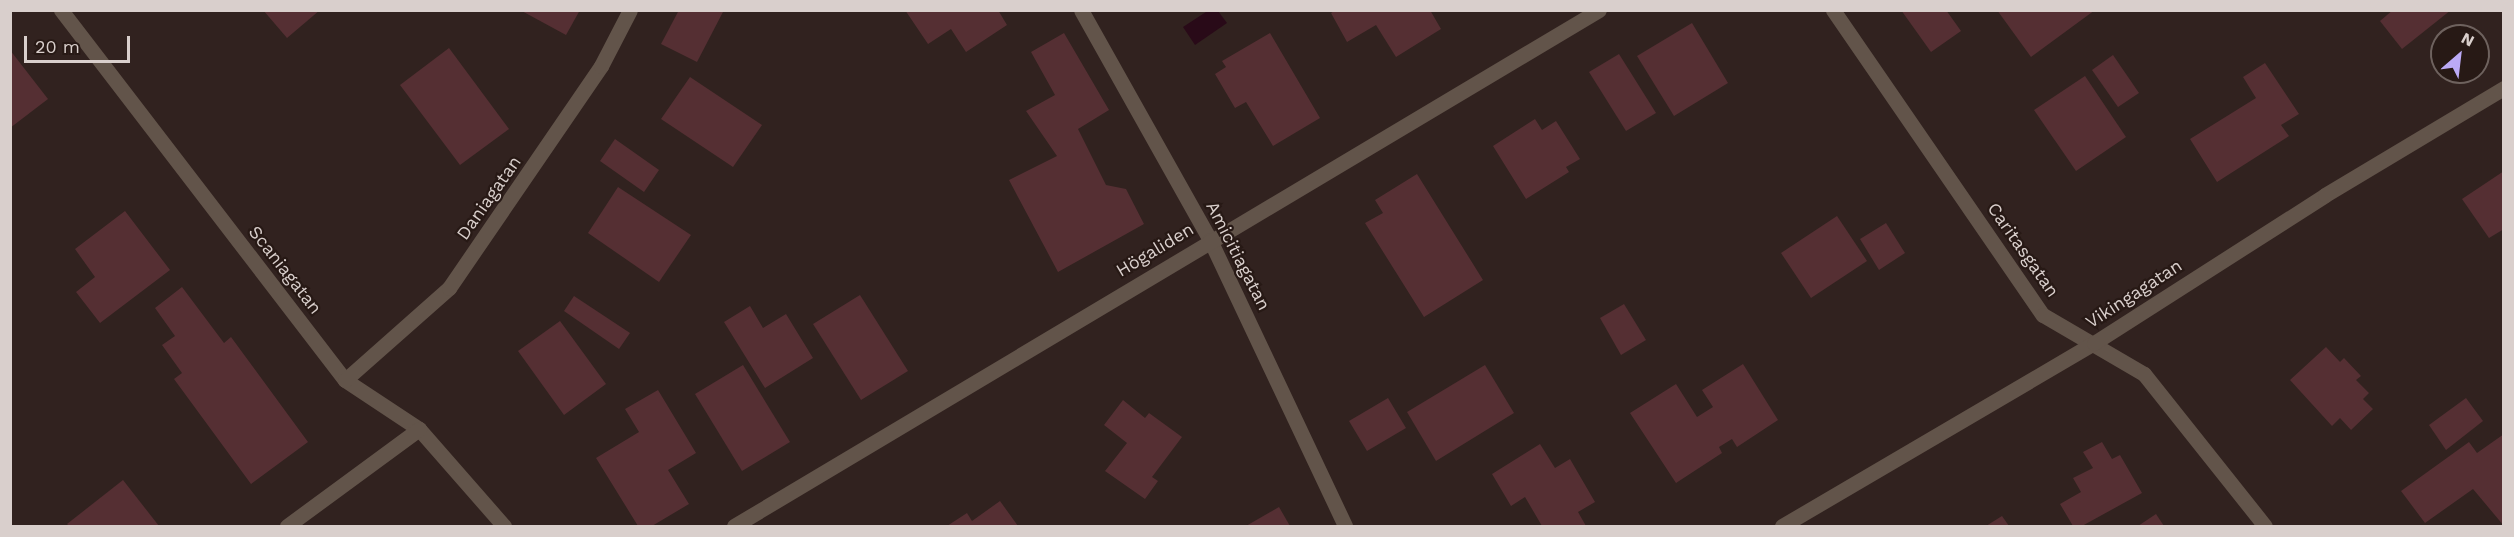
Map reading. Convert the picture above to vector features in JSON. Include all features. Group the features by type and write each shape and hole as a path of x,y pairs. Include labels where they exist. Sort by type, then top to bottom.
{"street":[{"name":"Scaniagatan","path":"61,10 345,380 419,429 504,526"},
{"name":"Daniagatan","path":"345,380 449,288 595,75 630,10"},
{"name":"Amicitiagatan","path":"1081,10 1210,240 1345,526"},
{"name":"Högaliden","path":"734,526 1599,10"},
{"name":"Caritasgatan","path":"1833,10 2043,315 2144,374 2265,526"},
{"name":"Vikingagatan","path":"1782,526 2094,343 2325,195 2504,88"},
{"path":"287,526 419,429"}],"shaded area":[{"path":"1209,10 1218,11 1227,23 1195,45 1183,27"}],"building":[{"path":"263,10 320,10 287,38"},
{"path":"520,10 580,10 566,35"},
{"path":"679,10 724,10 697,62 661,44"},
{"path":"905,10 998,10 1007,25 966,52 951,29 928,44"},
{"path":"1336,10 1430,10 1441,29 1396,57 1376,25 1347,42 1331,13"},
{"path":"1901,10 1946,10 1961,31 1931,52"},
{"path":"1997,10 2095,10 2031,57"},
{"path":"2393,10 2451,10 2433,24 2430,24 2430,27 2402,49 2380,21"},
{"path":"1692,23 1728,83 1674,116 1637,56"},
{"path":"1064,33 1109,110 1078,129 1106,185 1126,189 1144,224 1058,272 1009,180 1057,156 1026,111 1055,95 1031,52"},
{"path":"1270,33 1320,118 1273,146 1246,102 1235,108 1215,74 1226,67 1222,61"},
{"path":"449,48 509,129 460,165 400,85"},
{"path":"10,50 48,99 10,128"},
{"path":"1619,54 1656,113 1626,131 1589,72"},
{"path":"2113,55 2139,93 2118,107 2092,70"},
{"path":"2265,63 2299,114 2281,125 2289,136 2217,182 2190,139 2256,98 2243,77"},
{"path":"2085,76 2126,137 2076,171 2034,110"},
{"path":"690,77 762,125 733,167 661,119"},
{"path":"1535,119 1542,130 1556,121 1580,159 1566,167 1569,172 1526,199 1493,146"},
{"path":"615,139 659,170 644,192 600,161"},
{"path":"2504,171 2504,229 2489,238 2462,199"},
{"path":"1417,174 1483,280 1424,317 1365,223 1383,213 1375,200"},
{"path":"618,187 691,235 659,282 588,233"},
{"path":"125,211 170,270 100,323 76,292 95,277 75,249"},
{"path":"1837,216 1867,261 1811,298 1781,253"},
{"path":"1886,223 1905,253 1879,270 1860,239"},
{"path":"182,287 224,343 231,337 308,442 251,484 174,379 182,373 162,345 175,336 155,308"},
{"path":"860,295 908,371 861,400 813,324"},
{"path":"574,296 630,333 619,349 564,311"},
{"path":"1624,304 1646,340 1621,355 1600,318"},
{"path":"750,306 763,328 786,314 813,358 765,388 724,322"},
{"path":"560,321 606,384 564,415 518,351"},
{"path":"2326,347 2340,362 2344,358 2361,376 2356,380 2369,393 2363,399 2373,409 2351,430 2340,418 2332,426 2290,380"},
{"path":"1743,364 1778,420 1737,447 1732,439 1719,447 1722,453 1676,483 1630,413 1676,384 1697,417 1713,407 1702,390"},
{"path":"743,365 790,442 742,471 695,394"},
{"path":"1485,365 1514,413 1436,461 1407,412"},
{"path":"658,390 696,453 668,470 689,504 652,526 638,526 596,458 639,432 625,409"},
{"path":"1388,398 1406,428 1367,451 1349,421"},
{"path":"2466,398 2483,421 2446,450 2429,425"},
{"path":"1123,400 1145,418 1149,413 1182,437 1152,477 1158,481 1145,499 1105,471 1127,443 1104,425"},
{"path":"2504,434 2504,526 2473,489 2425,523 2401,491 2469,442 2477,453"},
{"path":"2102,442 2112,459 2120,455 2142,493 2082,526 2073,526 2060,504 2081,492 2073,478 2093,468 2083,452"},
{"path":"1540,444 1555,468 1570,459 1595,502 1578,512 1586,526 1542,526 1525,497 1511,506 1492,474"},
{"path":"123,480 159,526 69,526 67,524"},
{"path":"1000,501 1018,526 947,526 967,513 972,521"},
{"path":"1279,507 1290,526 1246,526"},
{"path":"2156,514 2164,526 2138,526"},
{"path":"2002,516 2009,526 1986,526"}]}
